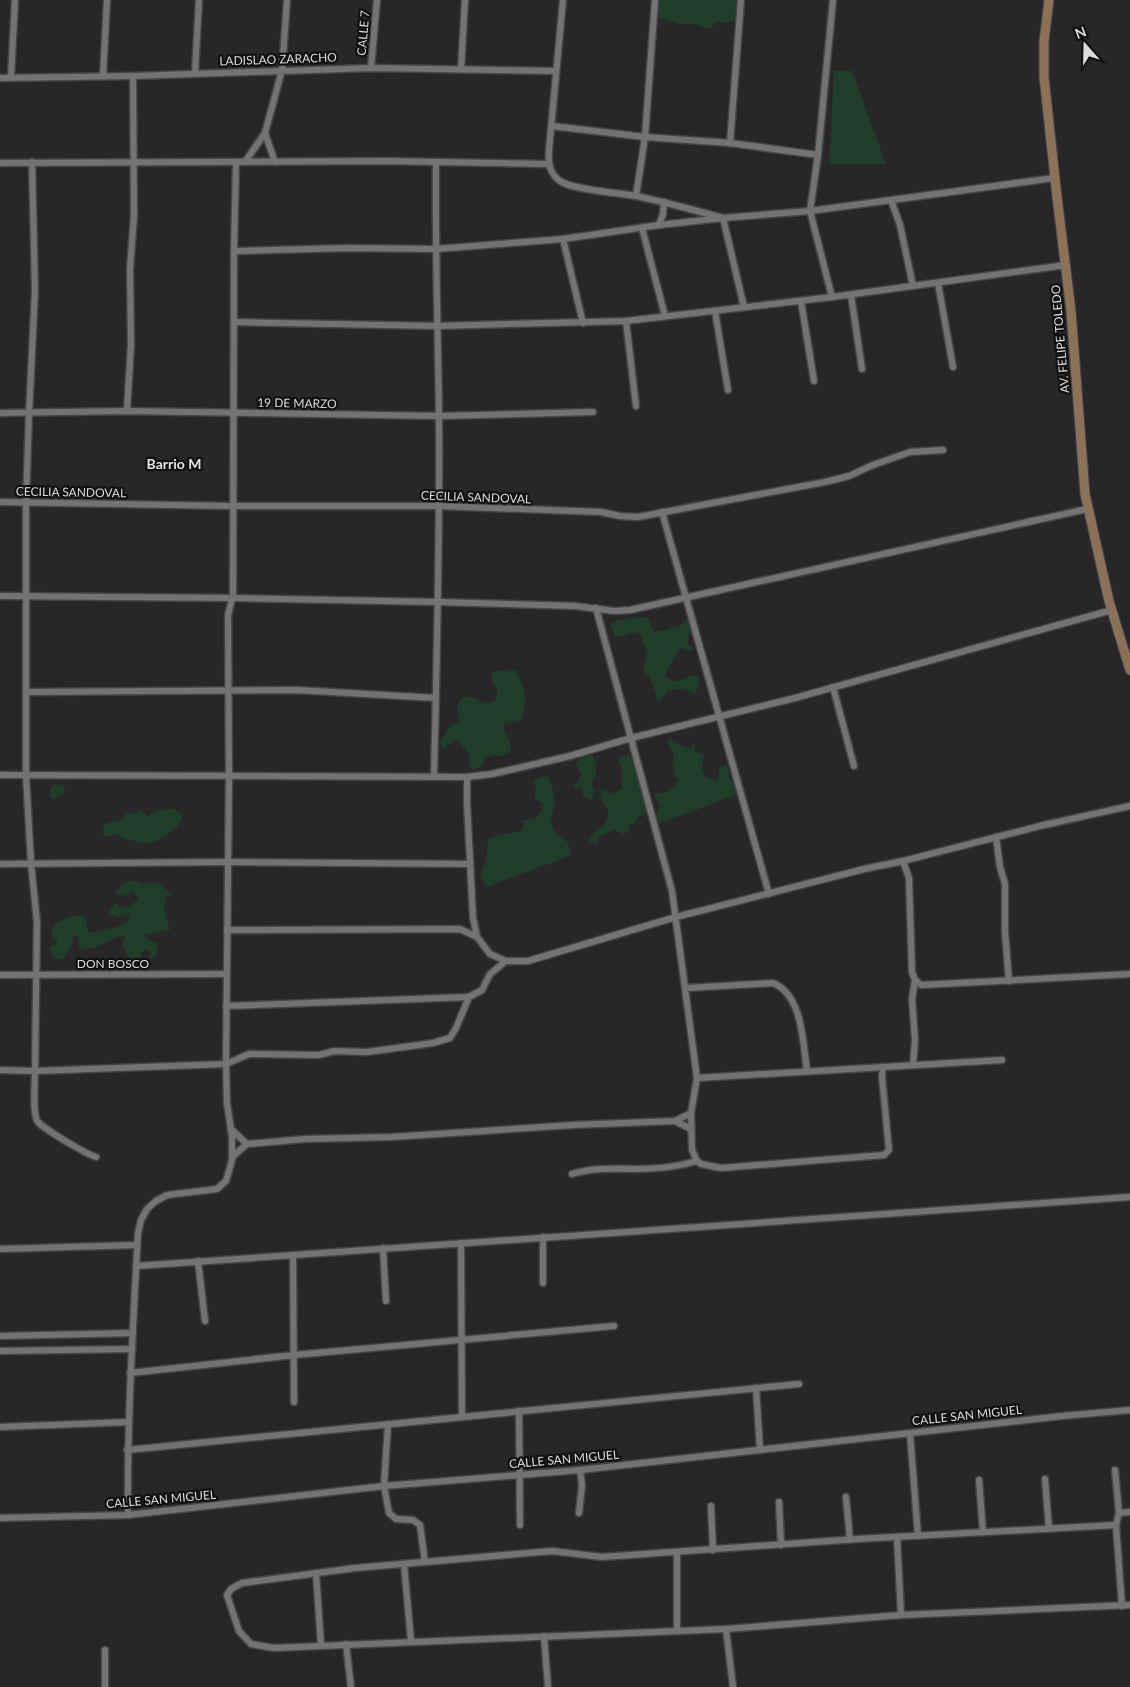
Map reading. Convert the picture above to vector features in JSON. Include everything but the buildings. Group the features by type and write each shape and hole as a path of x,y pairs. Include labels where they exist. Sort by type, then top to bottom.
{"main road":[{"name":"AV. FELIPE TOLEDO","path":"1049,0 1044,41 1044,77 1054,178 1066,265 1084,494 1112,610 1130,670"}],"street":[{"path":"11,76 15,0"},
{"path":"103,76 107,0"},
{"path":"195,73 199,0"},
{"path":"245,162 264,133 282,70 286,0"},
{"name":"CALLE 7","path":"371,68 376,0"},
{"path":"461,69 465,0"},
{"path":"563,0 548,164 552,173 561,181 572,186 636,196 723,218"},
{"path":"636,196 645,137 655,0"},
{"path":"730,143 741,0"},
{"path":"832,297 810,211 818,155 834,0"},
{"name":"LADISLAO ZARACHO","path":"0,78 11,76 133,76 371,68 556,71"},
{"path":"127,412 131,344 130,269 134,215 133,76"},
{"path":"552,126 645,137 730,143 818,155"},
{"path":"264,133 275,162"},
{"path":"1,161 548,164"},
{"path":"32,162 35,290 26,503 26,776 31,863 37,922 35,1112 38,1122 86,1154 96,1158"},
{"path":"128,1515 127,1450 130,1373 137,1245 141,1220 147,1208 167,1195 217,1189 226,1181 232,1157 231,1129 227,1103 226,974 229,776 228,615 232,598 236,162"},
{"path":"434,776 439,506 438,326 435,249 436,163"},
{"path":"234,251 347,248 435,249 563,239 659,225 810,211 1054,178"},
{"path":"891,200 900,225 913,286"},
{"path":"659,225 663,214 664,202"},
{"path":"723,218 744,307"},
{"path":"642,228 665,316"},
{"path":"563,239 583,323"},
{"path":"234,322 438,326 626,321 851,295 1066,265"},
{"path":"938,282 953,367"},
{"path":"851,295 862,369"},
{"path":"801,301 814,382"},
{"path":"715,310 728,390"},
{"path":"626,321 636,406"},
{"name":"19 DE MARZO","path":"0,413 127,412 439,416 593,412"},
{"name":"CECILIA SANDOVAL","path":"0,502 233,506 439,506 601,512 638,517 824,482 849,476 910,452 943,450"},
{"path":"0,596 438,602 575,606 630,610 1087,509"},
{"path":"662,512 769,894"},
{"path":"596,608 672,891 697,1078 691,1129 692,1150 697,1161"},
{"path":"0,775 467,777 492,774 570,756 631,738 833,687 1112,610"},
{"path":"833,687 854,766"},
{"path":"26,692 297,690 436,698"},
{"path":"467,777 466,804 473,918 477,937 490,954 506,961 528,961 676,917 864,869 1130,806"},
{"path":"996,837 1005,884 1009,981"},
{"path":"902,861 909,878 912,972 915,980 912,999 915,1040 914,1064"},
{"path":"0,864 228,862 470,864"},
{"path":"227,930 460,930 477,937"},
{"path":"226,1006 469,997 482,990 490,974 506,961"},
{"name":"DON BOSCO","path":"0,975 226,974"},
{"path":"915,980 921,984 1130,974"},
{"path":"686,988 773,983 781,986 798,1012 807,1071"},
{"path":"0,1070 35,1071 226,1064 249,1054 319,1055 334,1051 367,1052 434,1043 450,1038 469,997"},
{"path":"697,1078 1002,1060"},
{"path":"572,1174 585,1170 604,1168 656,1169 680,1166 697,1161 708,1166 721,1168 884,1155 889,1150 882,1077 883,1067"},
{"path":"232,1157 247,1144 305,1139 675,1121 692,1113"},
{"path":"675,1121 691,1129"},
{"path":"231,1129 247,1144"},
{"path":"136,1266 1130,1196"},
{"path":"543,1237 543,1283"},
{"path":"461,1243 462,1417"},
{"path":"0,1249 137,1245"},
{"path":"383,1248 386,1301"},
{"path":"293,1255 294,1402"},
{"path":"198,1261 205,1321"},
{"path":"130,1373 294,1355 614,1326"},
{"path":"0,1336 133,1333"},
{"path":"0,1351 132,1349"},
{"path":"127,1450 799,1384"},
{"path":"756,1388 760,1450"},
{"name":"CALLE SAN MIGUEL","path":"0,1518 128,1515 384,1486 580,1470 1130,1410"},
{"path":"519,1411 520,1525"},
{"path":"0,1427 128,1422"},
{"path":"388,1424 384,1486 389,1513 396,1519 413,1520 420,1525 425,1562"},
{"path":"910,1433 918,1536"},
{"path":"579,1513 582,1486 580,1470"},
{"path":"1115,1470 1119,1513 1116,1525 1122,1606"},
{"path":"1045,1479 1049,1529"},
{"path":"979,1480 983,1532"},
{"path":"846,1497 850,1540"},
{"path":"779,1502 781,1545"},
{"path":"711,1506 713,1550"},
{"path":"1119,1513 1130,1512"},
{"path":"1116,1525 897,1537 602,1557 552,1551 316,1573 242,1583 232,1589 227,1595 239,1631 251,1644 274,1648 726,1629 902,1615 1130,1605"},
{"path":"897,1537 902,1615"},
{"path":"677,1552 677,1631"},
{"path":"404,1564 411,1642"},
{"path":"316,1573 321,1645"},
{"path":"726,1629 733,1687"},
{"path":"544,1636 548,1687"},
{"path":"346,1644 351,1687"},
{"path":"105,1650 105,1687"}],"green space":[{"path":"659,0 736,0 738,6 736,19 731,22 715,22 708,29 694,24 679,24 656,17"},
{"path":"834,71 852,71 886,164 829,164"},
{"path":"645,617 649,620 653,631 657,631 680,626 688,617 694,630 687,638 688,644 694,649 688,652 682,648 672,661 665,676 670,680 678,681 694,675 699,676 695,694 683,689 667,691 658,702 650,677 643,668 647,655 640,633 615,637 611,623 619,620"},
{"path":"516,669 524,690 525,703 521,721 505,724 503,728 510,742 511,752 504,756 494,755 485,758 481,767 473,770 470,767 469,754 456,739 444,749 440,741 450,726 459,721 457,706 461,698 468,697 488,703 492,702 497,694 492,682 492,672"},
{"path":"669,739 689,748 695,743 695,751 704,755 702,767 705,777 717,780 720,766 726,765 736,795 658,824 656,814 660,805 653,795 667,792 679,781 673,772 674,754 668,745"},
{"path":"585,754 592,755 596,766 595,777 591,784 595,791 592,801 583,797 582,787 572,788 581,774 576,764 579,758"},
{"path":"629,754 638,779 646,813 637,818 635,823 629,825 629,831 623,834 615,830 600,836 596,844 588,842 604,823 609,813 607,807 601,801 600,790 603,789 613,794 622,789 622,773 618,757"},
{"path":"544,776 549,778 553,793 554,808 551,818 554,830 557,835 567,841 572,855 487,887 480,876 486,859 488,839 494,836 521,831 524,825 522,821 538,817 544,805 534,798 536,787 532,781"},
{"path":"60,784 64,786 65,793 52,800 49,794 52,786"},
{"path":"175,809 183,815 178,826 157,841 148,844 122,838 119,834 108,837 103,834 103,827 108,823 120,820 128,812 136,814 139,810 145,813 146,817 156,811"},
{"path":"131,880 144,884 154,882 162,884 165,889 174,895 166,896 164,909 170,930 144,935 148,940 157,943 157,955 150,959 150,952 144,949 136,966 122,945 125,939 124,936 114,938 95,947 80,949 78,944 79,937 73,936 71,946 62,959 54,959 49,947 57,943 57,940 51,933 55,923 70,916 87,917 86,926 89,933 116,927 124,924 130,918 129,914 118,917 110,914 109,911 115,903 125,908 139,900 134,891 124,896 114,893 124,883"}],"district":[{"name":"Barrio M","path":"174,463"}]}
